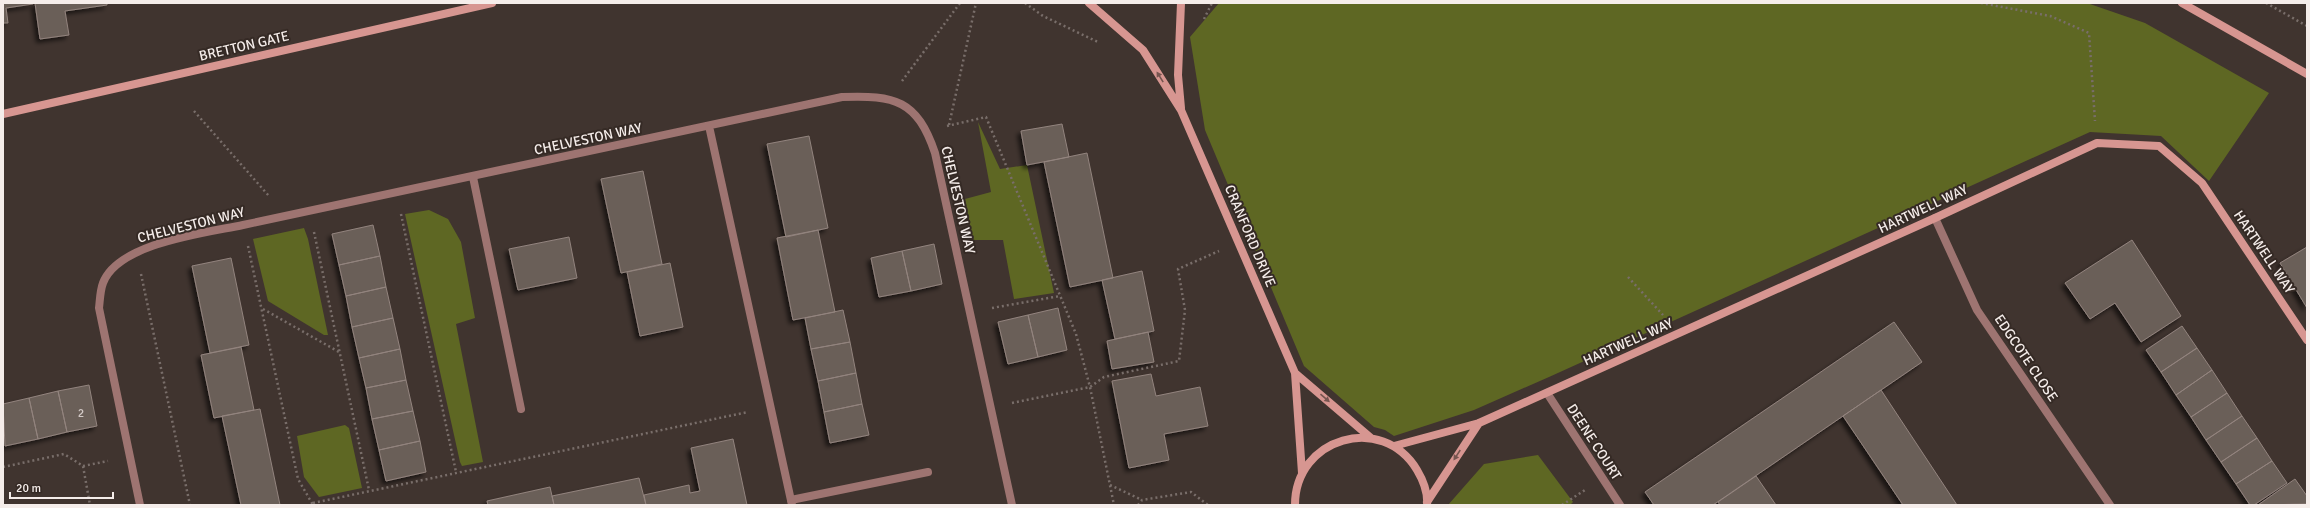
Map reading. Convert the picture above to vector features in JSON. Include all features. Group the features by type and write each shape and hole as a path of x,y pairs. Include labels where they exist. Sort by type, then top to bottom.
{"street":[{"name":"BRETTON GATE","path":"3,114 492,3"},
{"name":"CRANFORD DRIVE","path":"1089,3 1143,50 1181,110 1295,373 1302,473"},
{"name":"CRANFORD DRIVE","path":"1181,3 1178,75 1181,110"},
{"path":"2182,3 2307,74"},
{"name":"CHELVESTON WAY","path":"140,505 99,308 103,283 121,260 137,252 164,242 842,97 868,96 889,99 909,108 927,130 935,153 1012,505"},
{"path":"709,126 791,502 928,472"},
{"name":"HARTWELL WAY","path":"1394,446 1479,423 1935,218 2096,143 2159,146 2202,183 2307,340"},
{"path":"473,177 520,409"},
{"name":"EDGCOTE CLOSE","path":"1935,218 1977,310 2110,505"},
{"name":"CRANFORD DRIVE","path":"1295,373 1371,438"},
{"name":"DEENE COURT","path":"1547,393 1620,505"},
{"path":"1427,504 1479,423"},
{"path":"1295,505 1297,488 1302,473 1314,456 1331,444 1351,438 1371,438 1394,446 1411,460 1423,480 1427,504"}],"path":[{"path":"889,99 960,3"},
{"path":"949,126 976,3"},
{"path":"1025,3 1043,16 1100,43"},
{"path":"1203,21 1212,3"},
{"path":"1981,3 2050,16 2089,33 2096,143"},
{"path":"2266,3 2307,26"},
{"path":"194,111 287,216"},
{"path":"927,130 986,117 1076,334 1090,387 1114,505"},
{"path":"397,193 456,472"},
{"path":"309,211 370,490"},
{"path":"243,225 263,309 298,479 313,504 370,490 770,407"},
{"path":"991,407 1090,387 1104,377 1179,361 1185,310 1178,268 1239,242"},
{"path":"137,252 190,505"},
{"path":"1628,277 1679,334"},
{"path":"970,312 1060,296"},
{"path":"263,309 340,352"},
{"path":"3,467 64,454 83,466 90,505"},
{"path":"1562,505 1602,479"},
{"path":"1110,485 1142,500 1191,492 1208,505"},
{"path":"1138,505 1142,500"}],"green space":[{"path":"1219,3 2087,3 2145,23 2269,93 2209,181 2161,136 2090,132 1474,410 1394,436 1385,430 1374,427 1304,366 1205,130 1190,37"},
{"path":"978,122 1000,169 1027,165 1054,293 1014,299 1003,240 973,240 965,199 991,192"},
{"path":"429,210 448,219 461,242 475,318 456,324 483,462 462,466 405,214"},
{"path":"304,228 308,239 328,335 324,335 268,301 253,239"},
{"path":"345,425 349,428 362,488 319,497 304,477 297,436"},
{"path":"1538,455 1573,502 1570,505 1448,505 1484,464"}],"building":[{"path":"3,3 33,4 6,8 8,23 3,23"},
{"path":"35,3 107,3 107,5 65,11 69,35 40,39"},
{"path":"1062,124 1069,157 1027,165 1021,131"},
{"path":"809,136 828,228 786,237 767,144"},
{"path":"1087,153 1113,278 1070,287 1044,162"},
{"path":"643,171 662,264 621,273 601,179"},
{"path":"373,225 380,256 339,265 332,234"},
{"path":"818,230 835,312 793,320 777,238"},
{"path":"569,237 577,278 518,290 509,249"},
{"path":"2132,240 2181,316 2141,342 2115,303 2090,319 2065,283"},
{"path":"934,244 942,284 911,291 902,251"},
{"path":"2307,247 2307,308 2280,263"},
{"path":"902,251 911,291 879,297 871,258"},
{"path":"380,256 386,287 346,296 339,265"},
{"path":"231,258 249,345 210,353 192,266"},
{"path":"670,263 683,327 640,336 627,272"},
{"path":"1142,271 1154,331 1115,339 1102,280"},
{"path":"386,287 393,318 352,327 346,296"},
{"path":"1058,308 1067,350 1038,357 1028,315"},
{"path":"843,310 850,342 811,349 805,318"},
{"path":"1028,315 1038,357 1008,364 998,322"},
{"path":"393,318 400,349 359,358 352,327"},
{"path":"1894,322 1922,362 1713,505 1654,505 1645,492"},
{"path":"2182,326 2197,348 2161,372 2146,350"},
{"path":"1148,332 1154,362 1112,369 1107,341"},
{"path":"850,342 856,373 818,381 811,349"},
{"path":"241,347 254,410 214,418 201,355"},
{"path":"2197,348 2212,370 2176,395 2161,372"},
{"path":"400,349 406,380 366,388 359,358"},
{"path":"2212,370 2227,393 2191,417 2176,395"},
{"path":"856,373 862,404 824,412 818,381"},
{"path":"1151,374 1156,396 1200,387 1208,426 1164,434 1169,460 1129,468 1112,381"},
{"path":"406,380 413,411 372,419 366,388"},
{"path":"89,385 97,426 67,432 58,391"},
{"path":"1881,390 1957,505 1903,505 1843,416"},
{"path":"58,391 67,432 38,439 29,398"},
{"path":"2227,393 2242,416 2206,440 2191,417"},
{"path":"29,398 38,439 5,446 3,404"},
{"path":"862,404 869,435 830,443 824,412"},
{"path":"260,409 280,505 241,505 222,416"},
{"path":"413,411 420,441 379,450 372,419"},
{"path":"2242,416 2257,438 2221,462 2206,440"},
{"path":"2257,438 2272,461 2236,484 2221,462"},
{"path":"733,439 747,505 646,505 644,495 689,485 690,493 700,491 691,448"},
{"path":"420,441 426,472 386,481 379,450"},
{"path":"2272,461 2287,483 2254,505 2250,505 2236,484"},
{"path":"1756,476 1776,505 1720,505 1718,502"},
{"path":"639,478 646,505 554,505 552,496"},
{"path":"2295,479 2307,496 2307,504 2258,505"},
{"path":"550,487 554,505 488,505 487,501"}]}
